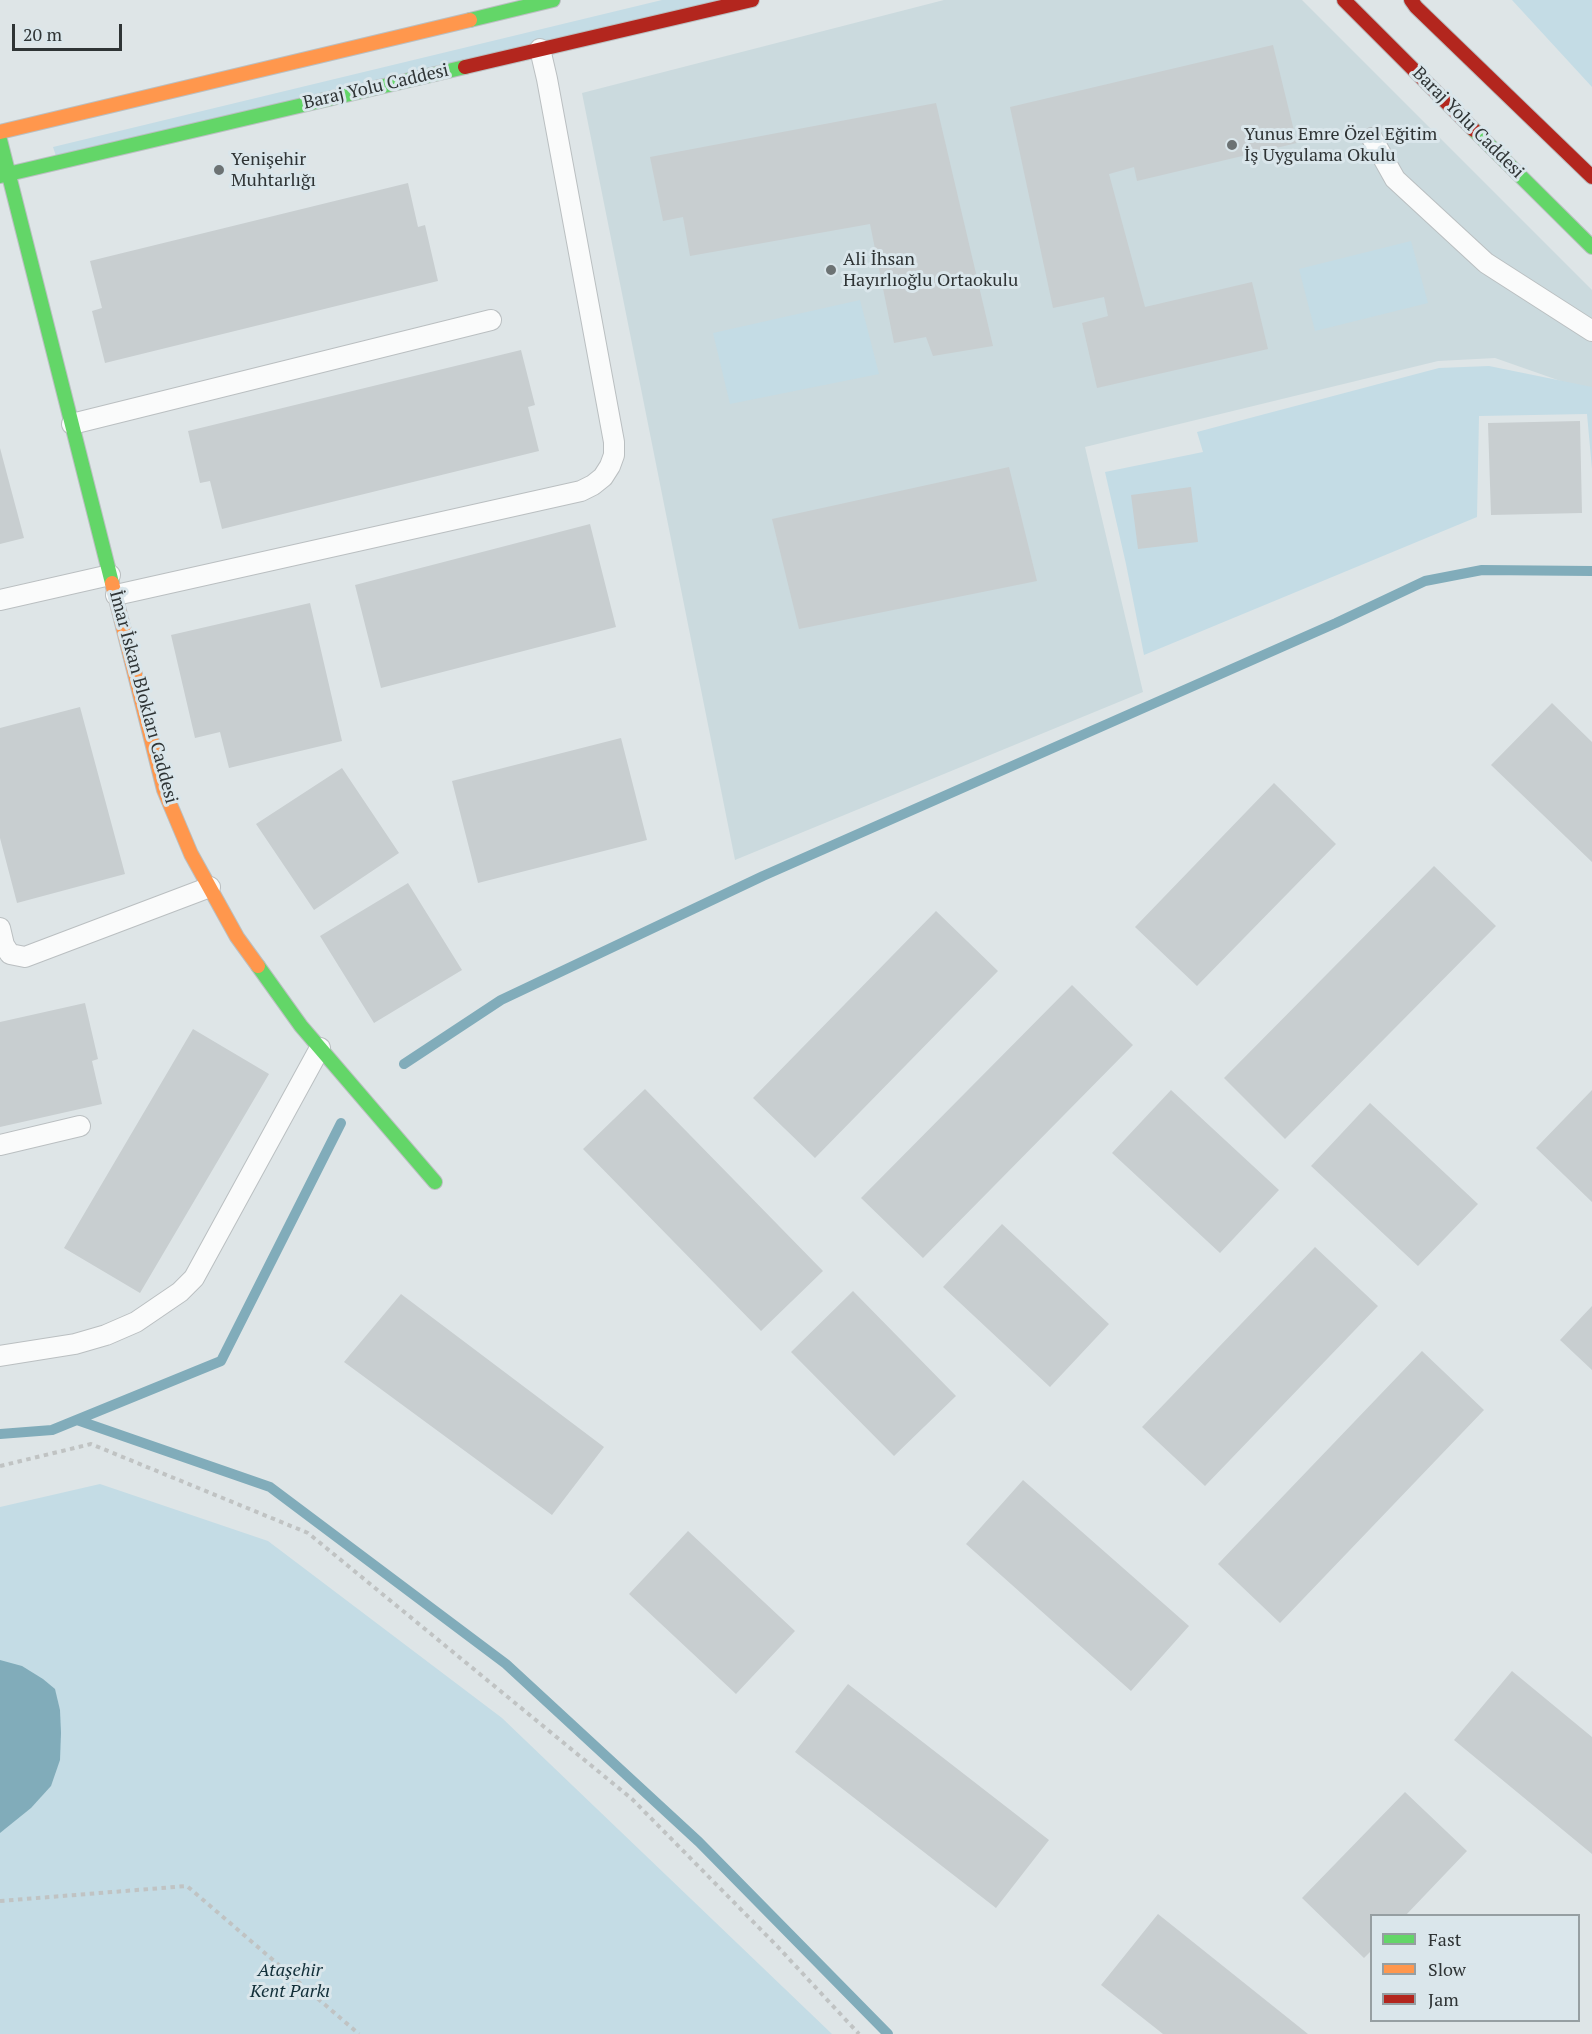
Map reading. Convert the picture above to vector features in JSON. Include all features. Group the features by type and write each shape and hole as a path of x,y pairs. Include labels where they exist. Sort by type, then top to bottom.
{"street":[{"path":"0,132 553,0"},
{"name":"Baraj Yolu Caddesi","path":"4,175 752,0"},
{"name":"Baraj Yolu Caddesi","path":"1344,0 1592,247"},
{"path":"1411,0 1592,177"},
{"name":"İmar İskan Blokları Caddesi","path":"0,140 4,175 72,424 164,790 191,854 237,937 301,1026 435,1182"}],"lane":[{"path":"116,595 581,491 603,477 614,455 614,442 550,91 540,49"},
{"path":"1372,138 1395,180 1486,263 1592,331"},
{"path":"72,424 491,320"},
{"path":"0,600 111,575"},
{"path":"0,928 4,945 10,954 25,957 210,887"},
{"path":"0,1356 75,1344 106,1335 136,1322 180,1292 194,1278 320,1048"},
{"path":"0,1145 80,1126"}],"path":[{"path":"0,1466 92,1444 308,1533 632,1799 777,1946 859,2034"},
{"path":"0,1901 187,1886 359,2034"}],"shaded area":[{"name":"Ali İhsan Hayırlıoğlu Ortaokulu","path":"944,0 1302,0 1592,290 1592,392 1495,358 1438,361 1085,447 1143,692 735,860 582,93"}],"green space":[{"path":"662,0 730,0 56,156 53,147"},
{"path":"1512,0 1592,0 1592,87"},
{"path":"1411,241 1428,303 1315,331 1299,269"},
{"path":"860,300 879,374 730,404 713,333"},
{"path":"1489,366 1592,387 1592,469 1587,414 1479,416 1477,517 1144,655 1105,472 1203,452 1197,432 1439,368"},
{"name":"Ataşehir Kent Parkı","path":"100,1484 268,1541 502,1718 832,2034 0,2034 0,1507"}],"water":[{"path":"0,1660 22,1666 55,1689 60,1710 61,1733 60,1760 51,1786 31,1808 0,1833"}],"building":[{"path":"1273,45 1297,143 1137,181 1134,167 1109,174 1145,307 1252,282 1268,349 1097,388 1082,323 1108,316 1104,297 1053,308 1010,107"},
{"path":"936,103 993,346 933,356 926,337 894,343 870,224 690,256 683,217 663,221 650,157"},
{"path":"408,183 418,227 425,225 438,281 105,363 92,311 102,308 90,261"},
{"path":"521,350 535,405 528,407 539,451 222,529 210,481 200,483 188,431"},
{"path":"1580,421 1582,513 1491,515 1488,423"},
{"path":"0,448 24,538 0,544"},
{"path":"1009,467 1037,581 799,629 772,519"},
{"path":"1191,487 1198,542 1138,549 1131,495"},
{"path":"590,524 616,627 381,688 355,585"},
{"path":"310,603 342,741 229,768 220,732 195,738 171,635"},
{"path":"1552,703 1592,742 1592,862 1491,765"},
{"path":"80,707 125,874 17,903 0,838 0,728"},
{"path":"621,738 647,840 478,883 452,781"},
{"path":"342,768 399,853 314,910 256,824"},
{"path":"1274,783 1336,844 1197,986 1135,927"},
{"path":"1434,866 1496,926 1285,1139 1224,1078"},
{"path":"408,883 462,970 374,1023 320,936"},
{"path":"936,911 998,971 815,1158 753,1098"},
{"path":"1072,985 1133,1045 923,1258 861,1198"},
{"path":"85,1003 98,1059 92,1061 102,1104 0,1127 0,1022"},
{"path":"193,1029 269,1074 140,1293 64,1248"},
{"path":"645,1089 823,1271 761,1331 583,1149"},
{"path":"1171,1090 1279,1190 1220,1253 1112,1153"},
{"path":"1592,1090 1592,1202 1536,1148"},
{"path":"1370,1103 1478,1204 1418,1266 1311,1166"},
{"path":"1002,1224 1109,1324 1050,1387 943,1287"},
{"path":"1315,1247 1378,1306 1205,1486 1142,1427"},
{"path":"853,1291 956,1396 894,1456 791,1352"},
{"path":"401,1294 604,1447 552,1515 344,1362"},
{"path":"1592,1306 1592,1370 1560,1340"},
{"path":"1422,1351 1484,1410 1280,1623 1218,1564"},
{"path":"1023,1480 1189,1626 1131,1691 966,1544"},
{"path":"688,1531 795,1631 736,1694 629,1594"},
{"path":"1512,1671 1592,1737 1592,1854 1454,1740"},
{"path":"848,1684 1049,1840 996,1908 795,1752"},
{"path":"1405,1792 1467,1851 1407,1914 1370,1914 1370,1952 1364,1958 1302,1898"},
{"path":"1158,1914 1308,2034 1163,2034 1101,1985"}],"waterway":[{"path":"404,1064 501,1000 763,876 1336,623 1425,581 1482,570 1592,571"},
{"path":"0,1434 52,1430 221,1361 341,1123"},
{"path":"77,1420 270,1487 506,1664 699,1842 888,2034"}],"traffic: fast":[{"path":"470,20 553,0"},
{"path":"0,176 465,67"},
{"path":"1474,130 1592,247"},
{"path":"0,140 112,583"},
{"path":"258,966 301,1026 435,1182"}],"traffic: slow":[{"path":"0,132 470,20"},
{"path":"112,583 164,790 191,854 237,937 258,966"}],"traffic: jam":[{"path":"465,67 752,0"},
{"path":"1344,0 1474,130"},
{"path":"1411,0 1592,177"}],"place":[{"name":"Yunus Emre Özel Eğitim İş Uygulama Okulu","path":"1232,145"},
{"name":"Yenişehir Muhtarlığı","path":"219,170"},
{"name":"Ali İhsan Hayırlıoğlu Ortaokulu","path":"831,270"}]}
